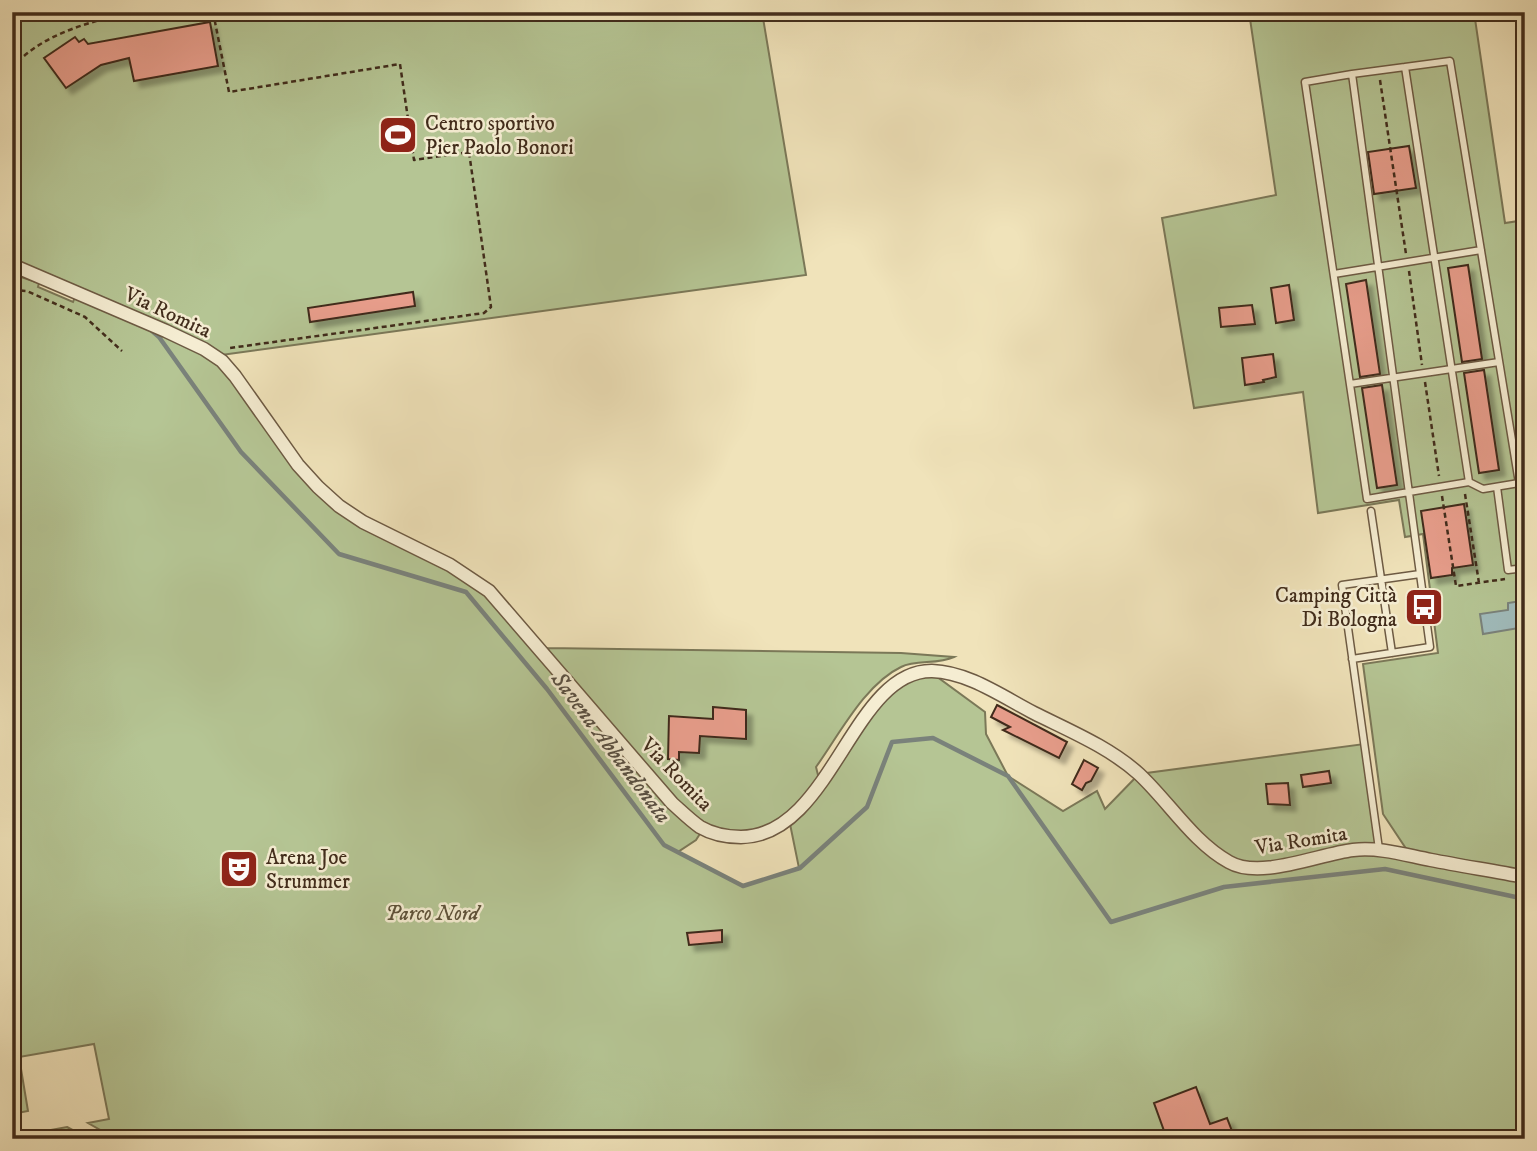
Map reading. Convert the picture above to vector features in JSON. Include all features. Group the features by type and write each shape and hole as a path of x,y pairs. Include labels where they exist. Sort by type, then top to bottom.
{"street":[{"name":"Via Romita","path":"12,265 205,349 222,361 298,465 318,487 339,506 363,522 450,565 489,591 672,803 703,829 733,837 749,836 762,834 789,818 836,761 879,698 904,679 929,671 946,672 971,680 1104,749 1139,774 1217,855 1243,869 1261,869 1353,850 1379,849 1525,877"}],"lane":[{"path":"1450,61 1519,483 1483,489 1466,483 1367,499 1305,82 1379,70 1450,61"},
{"path":"1405,67 1452,369 1466,483"},
{"path":"1352,74 1430,647 1352,659"},
{"path":"1334,274 1481,250"},
{"path":"1350,384 1499,362"},
{"path":"1497,487 1508,570 1525,568"},
{"path":"1371,511 1392,653"},
{"path":"1379,849 1342,585 1420,574"}],"path":[{"path":"12,68 45,40 101,19 131,12"},
{"path":"213,12 229,92 400,64 414,160 469,152 491,307 484,313 230,348"},
{"path":"1379,70 1456,586 1509,578 1508,570"},
{"path":"12,289 34,293 85,317 122,351"},
{"path":"1466,483 1479,583"},
{"path":"12,1092 21,1139"}],"green space":[{"name":"Parco Nord","path":"12,12 762,12 806,275 221,355 263,414 339,506 468,575 553,656 547,648 901,653 954,657 901,667 876,685 854,711 816,767 820,783 879,698 929,671 985,712 986,734 1008,776 1063,811 1097,791 1105,809 1139,774 1364,744 1379,849 1525,877 1525,1139 107,1139 109,1135 88,1123 109,1119 94,1044 19,1057 28,1111 12,1114 12,274 39,283 38,287 73,302 75,297 160,336 152,324 12,259","holes":["789,819 799,868 743,886 678,852 696,840 703,829 762,834"]},
{"path":"1249,12 1474,12 1505,223 1525,220 1525,871 1407,850 1383,814 1363,664 1438,653 1423,534 1405,537 1399,500 1318,513 1303,392 1194,408 1162,218 1276,195"},
{"path":"67,1127 89,1139 12,1139 12,1137"}],"water":[{"path":"1521,601 1525,627 1483,634 1480,614 1508,610 1508,603"}],"building":[{"path":"210,22 218,66 134,81 129,58 101,65 66,88 44,58 75,37 79,42 84,39 88,44"},
{"path":"1409,146 1416,188 1374,194 1368,152"},
{"path":"1468,265 1482,359 1462,362 1448,268"},
{"path":"1366,280 1380,374 1360,377 1346,284"},
{"path":"1289,285 1294,320 1276,323 1271,288"},
{"path":"413,292 415,306 310,322 308,308"},
{"path":"1252,305 1255,324 1221,327 1219,308"},
{"path":"1273,354 1276,377 1245,385 1242,358"},
{"path":"1484,370 1499,470 1479,473 1464,373"},
{"path":"1382,385 1397,485 1377,488 1362,388"},
{"path":"1464,504 1473,565 1452,568 1452,575 1431,578 1421,511"},
{"path":"997,705 1067,742 1059,758 1003,730 1010,727 991,717"},
{"path":"713,707 746,710 746,739 700,736 699,753 679,752 679,760 668,759 669,716 713,719"},
{"path":"1084,760 1098,768 1082,790 1072,784"},
{"path":"1329,771 1331,783 1303,787 1301,775"},
{"path":"1288,783 1290,805 1268,804 1266,784"},
{"path":"722,930 722,942 689,945 687,933"},
{"path":"1196,1087 1210,1124 1227,1118 1235,1139 1167,1139 1154,1103"}],"waterway":[{"name":"Savena Abbandonata","path":"151,330 159,337 241,452 339,554 466,592 547,689 664,845 743,886 800,868 867,807 892,742 933,738 1008,776 1111,922 1224,887 1385,869 1525,899"}],"place":[{"name":"Centro sportivo Pier Paolo Bonori","path":"398,135"},
{"name":"Camping Città Di Bologna","path":"1424,607"},
{"name":"Arena Joe Strummer","path":"239,869"}]}
